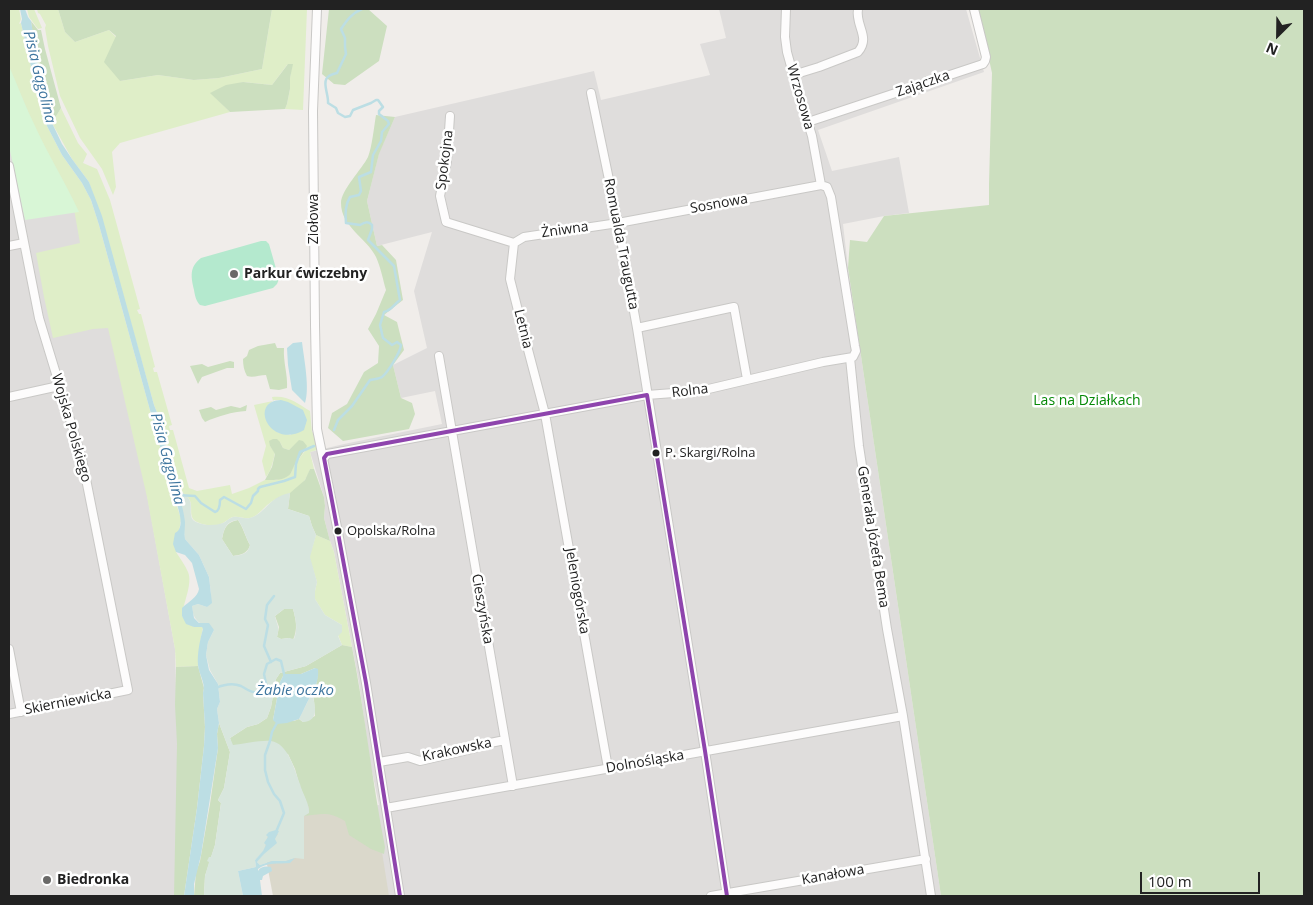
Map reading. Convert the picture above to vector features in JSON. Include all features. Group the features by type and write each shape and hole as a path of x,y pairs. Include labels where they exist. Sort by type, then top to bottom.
{"street":[{"name":"Ziołowa","path":"317,9 313,111 315,334 318,429 352,605 400,896"},
{"name":"Wrzosowa","path":"786,9 785,37 787,52 796,88 808,122 821,185"},
{"path":"793,75 858,52 864,42 857,15 858,9"},
{"name":"Zajączka","path":"808,122 983,64 986,61 986,57 974,9"},
{"name":"Romualda Traugutta","path":"591,93 618,223 637,328 727,895"},
{"name":"Spokojna","path":"450,116 447,161 440,196 446,222 514,242"},
{"name":"Wojska Polskiego","path":"9,166 39,318 82,459 128,690"},
{"name":"Sosnowa","path":"618,223 821,185"},
{"name":"Generała Józefa Bema","path":"821,185 827,187 831,197 855,346 855,356 850,358 859,446 931,896"},
{"name":"Żniwna","path":"514,242 524,237 618,223"},
{"name":"Letnia","path":"514,242 510,279 545,414"},
{"path":"9,246 24,243"},
{"path":"637,328 734,307 747,379"},
{"name":"Cieszyńska","path":"439,356 513,786"},
{"name":"Rolna","path":"324,458 327,454 647,395 722,386 823,362 850,358"},
{"path":"9,397 59,386"},
{"name":"Jeleniogórska","path":"545,414 608,768"},
{"path":"9,649 22,712"},
{"name":"Skierniewicka","path":"9,714 128,690"},
{"name":"Dolnośląska","path":"386,808 903,716"},
{"name":"Krakowska","path":"379,762 408,757 420,760 505,740"},
{"name":"Kanałowa","path":"711,896 727,895 926,858"}],"shaded area":[{"path":"719,9 966,9 984,72 818,130 832,171 899,157 909,213 843,224 941,896 274,896 304,816 379,805 370,762 359,683 334,552 324,518 324,497 310,452 442,424 435,391 401,398 393,365 427,348 414,291 432,232 377,246 367,201 379,153 395,117 594,71 601,100 710,75 700,44 726,38"},
{"path":"9,49 85,215 143,472 175,649 179,817 177,896 9,896"},
{"path":"176,488 189,499 193,520 212,525 223,523 233,517 252,517 260,513 278,497 290,493 288,509 309,516 316,535 310,557 317,582 315,599 325,615 342,625 342,632 338,636 342,645 306,666 280,673 276,679 267,718 258,724 247,727 230,738 233,745 271,741 282,747 293,765 309,810 309,813 304,816 304,859 295,858 286,861 272,861 260,865 257,862 278,834 268,836 264,851 255,860 256,867 238,871 243,896 204,896 205,876 209,862 207,861 211,857 215,845 221,803 218,800 224,788 230,752 219,723 217,709 220,702 218,684 210,670 206,655 208,642 214,630 196,619 192,606 198,604 207,607 211,594 209,577 199,555 185,539 180,500","holes":["238,520 250,545 244,554 233,556 222,539 228,524","284,609 293,609 296,624 294,639 281,639 277,637 278,628 275,616"]},
{"path":"312,693 315,707 314,716 312,719 303,722 299,719"},
{"path":"372,789 389,896 273,896 263,843 268,806"}],"green space":[{"path":"9,9 19,9 21,19 19,24 21,23 47,126 62,155 82,183 91,200 99,225 181,519 176,552 184,564 189,577 189,588 182,616 194,627 203,628 198,666 176,667 175,649 147,497 108,328 93,329 53,338 36,253 80,243 72,198 34,126 9,67"},
{"path":"27,9 34,9 42,28 38,29 29,17"},
{"path":"37,9 58,9 65,32 75,42 109,30 116,37 120,81 158,75 194,80 219,78 262,69 272,9 307,9 303,110 285,109 290,89 292,64 287,65 272,85 243,82 211,93 230,112 120,143 112,152 116,187 113,195 102,169 80,138 60,96 48,46 46,25"},
{"path":"58,9 272,9 262,69 219,78 194,80 158,75 120,81 104,62 116,36 109,30 75,42 65,32"},
{"path":"329,9 368,9 387,26 379,61 345,85 334,84 322,74"},
{"name":"Las na Działkach","path":"978,9 1304,9 1304,896 941,896 848,268 850,240 867,242 884,216 989,205 992,73"},
{"path":"31,21 38,30 41,30 61,108 52,123 38,79"},
{"path":"288,64 293,64 285,109 230,112 210,93 226,85 243,82 272,85"},
{"path":"9,66 40,137 79,212 25,220 9,146"},
{"path":"61,108 78,143 87,154 83,163 97,169 110,200 140,309 137,310 141,314 155,367 153,368 154,372 157,372 172,425 169,426 170,430 173,430 189,488 197,491 230,485 232,494 265,480 276,480 291,473 293,467 305,451 296,444 289,450 283,448 280,442 270,446 275,453 271,469 266,477 262,461 266,446 254,405 273,401 272,397 283,397 310,411 312,432 314,433 317,450 310,452 314,469 310,469 305,480 297,489 272,501 255,516 247,518 233,517 223,523 210,526 200,523 193,518 189,499 176,488 160,420 89,182 72,159 52,123","holes":["274,400 280,400 291,435 277,432 268,405"]},
{"path":"376,115 395,117 379,154 367,201 377,246 382,245 396,260 403,300 384,315 397,322 404,350 393,365 401,398 412,403 415,414 409,429 343,441 328,428 332,413 347,404 364,372 378,363 379,346 368,329 386,290 376,257 345,219 341,203 344,192 368,157"},
{"name":"Parkur ćwiczebny","path":"266,241 269,244 279,279 277,284 273,288 205,306 200,305 195,296 192,277 194,265 197,261 201,258"},
{"path":"275,343 277,348 284,348 287,378 287,388 279,390 270,389 266,375 247,376 243,363 243,359 247,356 249,350 258,346"},
{"path":"230,361 234,362 234,368 227,368 202,377 198,384 190,366 202,364 208,367"},
{"path":"247,405 246,411 236,412 205,422 199,410 211,407 216,410 231,406 240,408"},
{"path":"277,439 283,448 289,450 299,440 303,441 307,446 289,476 279,480 265,480 272,467 275,454 269,441"},
{"path":"310,469 314,469 324,497 324,518 330,541 316,535 309,516 288,509 290,493 305,480"},
{"path":"238,520 250,545 244,553 233,556 222,539 226,526"},
{"path":"316,535 330,541 334,552 352,647 342,645 338,635 342,625 325,615 315,599 317,582 309,557"},
{"path":"284,609 293,609 296,632 293,640 277,637 279,627 275,616"},
{"path":"342,645 352,647 385,847 384,854 371,849 349,835 345,821 339,818 325,814 304,816 309,813 309,808 288,754 232,745 230,738 247,727 258,724 267,718 276,679 280,673 306,666","holes":["315,668 318,673 316,686 312,693 315,716 303,722 299,719 294,721 273,720 280,682 284,674 301,674"]},
{"path":"198,666 204,688 204,746 184,896 174,896 177,744 176,667"},
{"path":"219,723 230,752 224,788 218,800 221,803 215,845 205,876 204,896 194,896 196,872 200,861 210,804 218,748 217,734"}],"water":[{"name":"Pisia Gągolina","path":"20,9 25,9 31,21 40,85 51,114 52,123 62,144 89,182 102,216 154,405 160,420 184,514 185,539 199,555 209,577 212,603 207,607 198,604 192,606 194,618 199,623 209,623 214,630 208,642 206,655 209,670 218,684 220,702 217,709 219,723 217,734 218,748 201,855 194,884 194,896 184,896 204,746 204,686 198,661 203,629 202,627 186,624 182,616 182,608 195,597 199,589 192,563 185,555 176,552 173,544 175,533 179,530 180,513 99,225 91,200 82,183 62,155 47,126 35,84 21,23"},
{"path":"302,342 307,382 305,403 292,390 287,348 293,343"},
{"path":"281,400 303,410 307,420 304,430 292,434 281,434 273,430 267,423 266,408 271,402"},
{"name":"Żabie oczko","path":"315,668 318,669 317,681 299,719 277,724 273,720 280,682 284,674 301,674"},
{"path":"279,831 275,839 277,843 257,862 260,865 272,861 286,861 295,858 290,863 269,864 262,867 271,867 272,871 260,880 262,896 243,896 238,871 256,867 255,860 266,845 264,843 269,832"}],"waterway":[{"path":"334,430 338,420 352,406 370,380 381,378 384,375 396,357 401,345 397,342 392,345 383,338 380,325 384,312 400,300 394,266 368,240 372,225 368,222 360,225 346,223 348,200 350,197 359,195 361,191 359,177 371,172 373,155 381,141 382,132 389,124 379,114 383,107 378,100 353,110 350,116 345,117 338,113 336,108 328,103 325,85 327,78 337,73 346,54 345,38 341,29 350,17 362,9"},
{"name":"Pisia Gągolina","path":"178,495 195,496 201,503 215,512 219,509 220,500 224,497 246,509 260,487 295,477 296,464 300,452 314,446"},
{"path":"271,662 264,646 268,625 265,619 267,605 274,596"},
{"path":"216,688 225,685 235,685 253,692 262,691 267,688 264,674 267,664 276,659 281,661 285,678"},
{"path":"267,688 270,686 279,688"},
{"path":"276,832 284,813 280,801 268,782 265,770 265,755 272,732 278,721"}],"transit line":[{"path":"647,395 727,896"},
{"path":"324,458 327,454 647,395"},
{"path":"324,458 366,683 400,896"}],"place":[{"name":"Parkur ćwiczebny","path":"234,274"},
{"name":"P. Skargi/Rolna","path":"656,453"},
{"name":"Opolska/Rolna","path":"338,531"},
{"name":"Biedronka","path":"47,880"}]}
